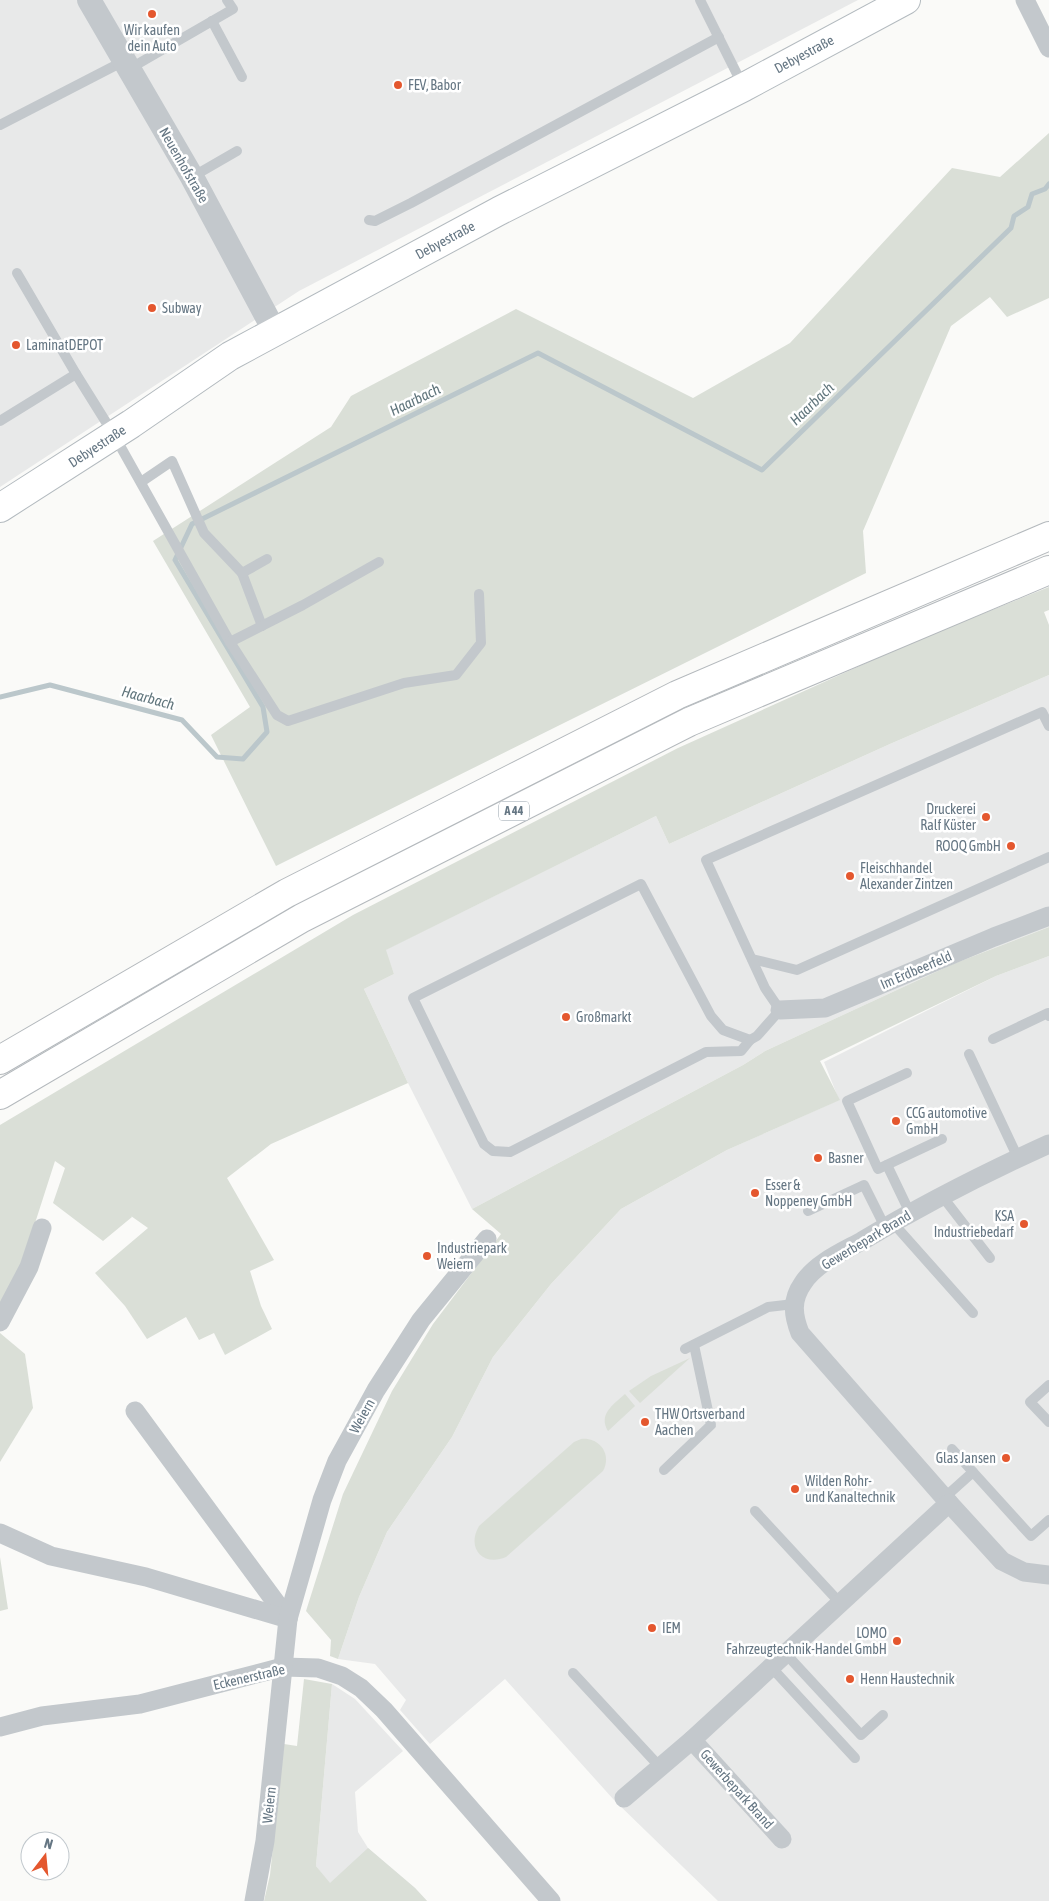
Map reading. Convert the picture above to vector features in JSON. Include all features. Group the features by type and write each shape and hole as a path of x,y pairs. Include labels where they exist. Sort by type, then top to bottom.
{"main road":[{"name":"Debyestraße","path":"0,508 114,435 230,356 499,211 744,87 906,0"},
{"name":"A 44","path":"0,1060 287,894 677,695 1049,536"},
{"name":"A 44","path":"0,1095 302,918 690,722 1049,570"}],"street":[{"name":"Neuenhofstraße","path":"89,0 192,177 275,332"},
{"path":"1025,0 1049,48"},
{"name":"Im Erdbeerfeld","path":"780,1010 825,1008 1049,916"},
{"name":"Gewerbepark Brand","path":"794,1304 804,1280 828,1260 942,1196 1049,1144"},
{"path":"0,1322 29,1267 42,1228"},
{"name":"Weiern","path":"254,1901 266,1841 288,1619 322,1500 337,1461 376,1390 421,1320 487,1239"},
{"path":"794,1304 794,1317 800,1333 946,1501 1002,1560 1024,1572 1049,1575"},
{"path":"136,1411 288,1619"},
{"name":"Gewerbepark Brand","path":"624,1798 692,1740 841,1604 946,1501"},
{"path":"0,1533 51,1556 146,1577 288,1619"},
{"name":"Eckenerstraße","path":"0,1727 42,1716 140,1704 283,1667 318,1668 342,1676 361,1688 384,1710 551,1901"},
{"name":"Gewerbepark Brand","path":"692,1740 782,1839"}],"lane":[{"path":"0,125 126,65 212,21 233,9 227,0"},
{"path":"700,0 744,87"},
{"path":"212,21 242,76"},
{"path":"370,220 375,221 411,203 718,36"},
{"path":"192,177 237,151"},
{"path":"17,273 114,435 230,642 277,715 288,721 404,683 456,675 481,643 479,594"},
{"path":"0,421 76,374"},
{"path":"141,482 172,461 204,533 242,573 262,626"},
{"path":"242,573 267,559"},
{"path":"230,642 378,562"},
{"path":"750,1040 723,1030 711,1016 641,884 413,998 484,1144 493,1151 510,1152 706,1052 741,1052 750,1040 757,1036 780,1010 765,988 706,860 1042,712 1049,726"},
{"path":"752,959 797,970 1049,857"},
{"path":"993,1039 1048,1013 1049,1016"},
{"path":"969,1054 1018,1158"},
{"path":"907,1073 847,1101 878,1169 942,1139"},
{"path":"887,1165 910,1214"},
{"path":"808,1210 864,1184 889,1225 973,1313"},
{"path":"942,1196 990,1258"},
{"path":"664,1470 711,1425 690,1347 768,1306 794,1304"},
{"path":"1049,1385 1030,1402 1049,1422"},
{"path":"952,1449 1031,1536 1049,1520"},
{"path":"946,1501 973,1472"},
{"path":"755,1511 841,1604"},
{"path":"786,1654 862,1735 883,1715"},
{"path":"771,1667 855,1758"},
{"path":"573,1673 660,1767"}],"shaded area":[{"path":"0,0 858,0 299,291 0,487"},
{"path":"1049,133 1049,298 1007,317 990,297 951,326 863,531 866,573 276,866 211,735 250,707 153,541 331,427 351,396 516,309 693,398 790,343 952,168 1000,177"},
{"path":"1049,587 1049,610 1044,612 1049,625 1049,675 890,744 669,844 656,816 386,950 394,974 364,989 408,1083 271,1144 227,1178 274,1260 250,1271 261,1306 272,1329 225,1355 214,1333 199,1340 186,1317 147,1339 125,1306 95,1273 148,1228 131,1216 103,1241 53,1203 65,1168 55,1161 18,1276 0,1310 0,1125 353,915 678,748 915,641"},
{"path":"1049,675 1049,927 953,964 765,1051 743,1065 472,1209 408,1083 364,989 394,974 385,950 656,816 669,844 890,744"},
{"path":"1049,927 1049,956 996,976 820,1061 840,1100 727,1150 621,1209 551,1284 493,1357 452,1437 387,1532 359,1597 338,1659 330,1656 331,1640 306,1611 343,1494 392,1391 433,1324 501,1234 472,1209 743,1065 765,1051 953,964"},
{"path":"1049,956 1049,1901 718,1901 614,1800 505,1679 430,1744 400,1710 406,1700 375,1664 338,1659 359,1597 387,1532 452,1437 493,1357 551,1284 621,1209 727,1150 839,1100 824,1062 996,976"},
{"path":"0,1333 25,1354 33,1408 0,1462"},
{"path":"690,1358 640,1403 629,1391 651,1376"},
{"path":"625,1394 635,1406 608,1431 605,1420 608,1410"},
{"path":"581,1439 594,1441 603,1448 606,1459 603,1471 506,1557 490,1559 479,1554 474,1542 479,1526 574,1442"},
{"path":"0,1557 8,1609 0,1611"},
{"path":"304,1679 332,1684 316,1866 330,1883 368,1848 415,1888 427,1901 264,1901 270,1875 284,1744 297,1746"},
{"path":"332,1684 355,1699 403,1751 355,1792 358,1832 368,1848 415,1888 427,1901 343,1901 316,1866"}],"waterway":[{"name":"Haarbach","path":"0,697 50,685 182,720 217,757 243,759 267,732 263,707 175,560 192,524 538,353 762,470 1011,228 1014,216 1028,207 1032,194 1045,189 1049,184"}],"place":[{"name":"Wir kaufen dein Auto","path":"152,14"},
{"name":"FEV, Babor","path":"398,85"},
{"name":"Subway","path":"152,308"},
{"name":"LaminatDEPOT","path":"16,345"},
{"name":"Druckerei Ralf Küster","path":"986,817"},
{"name":"ROOQ GmbH","path":"1011,846"},
{"name":"Fleischhandel Alexander Zintzen","path":"850,876"},
{"name":"Großmarkt","path":"566,1017"},
{"name":"CCG automotive GmbH","path":"896,1121"},
{"name":"Basner","path":"818,1158"},
{"name":"Esser & Noppeney GmbH","path":"755,1193"},
{"name":"KSA Industriebedarf","path":"1024,1224"},
{"name":"Industriepark Weiern","path":"427,1256"},
{"name":"THW Ortsverband Aachen","path":"645,1422"},
{"name":"Glas Jansen","path":"1006,1458"},
{"name":"Wilden Rohr- und Kanaltechnik","path":"795,1489"},
{"name":"IEM","path":"652,1628"},
{"name":"LOMO Fahrzeugtechnik-Handel GmbH","path":"897,1641"},
{"name":"Henn Haustechnik","path":"850,1679"}]}
